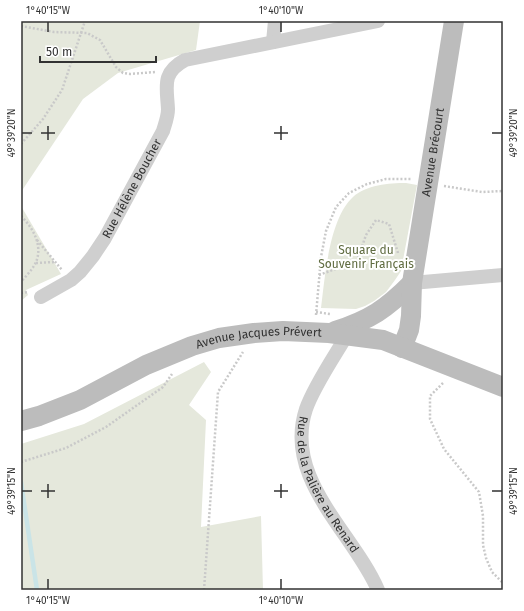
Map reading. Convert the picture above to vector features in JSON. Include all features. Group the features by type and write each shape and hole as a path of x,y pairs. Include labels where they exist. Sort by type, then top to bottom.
{"main road":[{"name":"Avenue Brécourt","path":"402,348 409,330 412,316 412,283 454,21"},
{"name":"Avenue Brécourt","path":"383,340 391,320 412,283"},
{"path":"330,333 359,323 381,311 412,283"},
{"name":"Avenue Jacques Prévert","path":"21,421 39,416 80,400 146,365 192,346 219,338 254,333 283,331 330,333 383,340 503,387"}],"street":[{"path":"273,42 275,21"},
{"path":"171,70 185,60 378,21"},
{"name":"Rue Hélène Boucher","path":"36,294 71,280 80,272 93,256 105,238 163,131 168,111 166,86 171,70"},
{"path":"412,283 503,275"},
{"name":"Rue de la Palière au Renard","path":"330,333 302,426 303,458 314,488 373,578 378,590"}],"path":[{"path":"21,144 44,119 56,100 67,77 85,21"},
{"path":"21,26 54,32 87,33 100,40 116,67 124,73 130,74 171,70"},
{"path":"330,333 319,275 326,231 336,207 349,193 367,184 386,179 407,178 427,183 482,192 503,191"},
{"path":"21,216 30,225 34,232 37,240 38,257 36,263 21,282"},
{"path":"319,275 357,261 366,235 376,220 389,224 398,254"},
{"path":"37,240 71,280"},
{"path":"36,263 56,262"},
{"path":"21,293 36,294"},
{"path":"204,590 218,392 254,333"},
{"path":"21,462 66,448 106,427 163,387 176,368"},
{"path":"444,382 430,396 430,420 444,449 479,492 483,516 483,545 486,558 492,572 503,583"}],"green space":[{"path":"21,21 200,21 196,50 118,73 83,99 21,192"},
{"name":"Square du Souvenir Français","path":"406,183 417,185 401,271 395,280 386,292 365,306 356,309 321,308 333,234 338,219 345,207 358,193 371,187 385,184"},
{"path":"21,206 61,274 26,290 28,295 21,301"},
{"path":"204,362 211,372 189,405 206,420 201,527 261,516 263,590 21,590 21,444 84,424"}],"waterway":[{"path":"21,482 37,590"}]}
